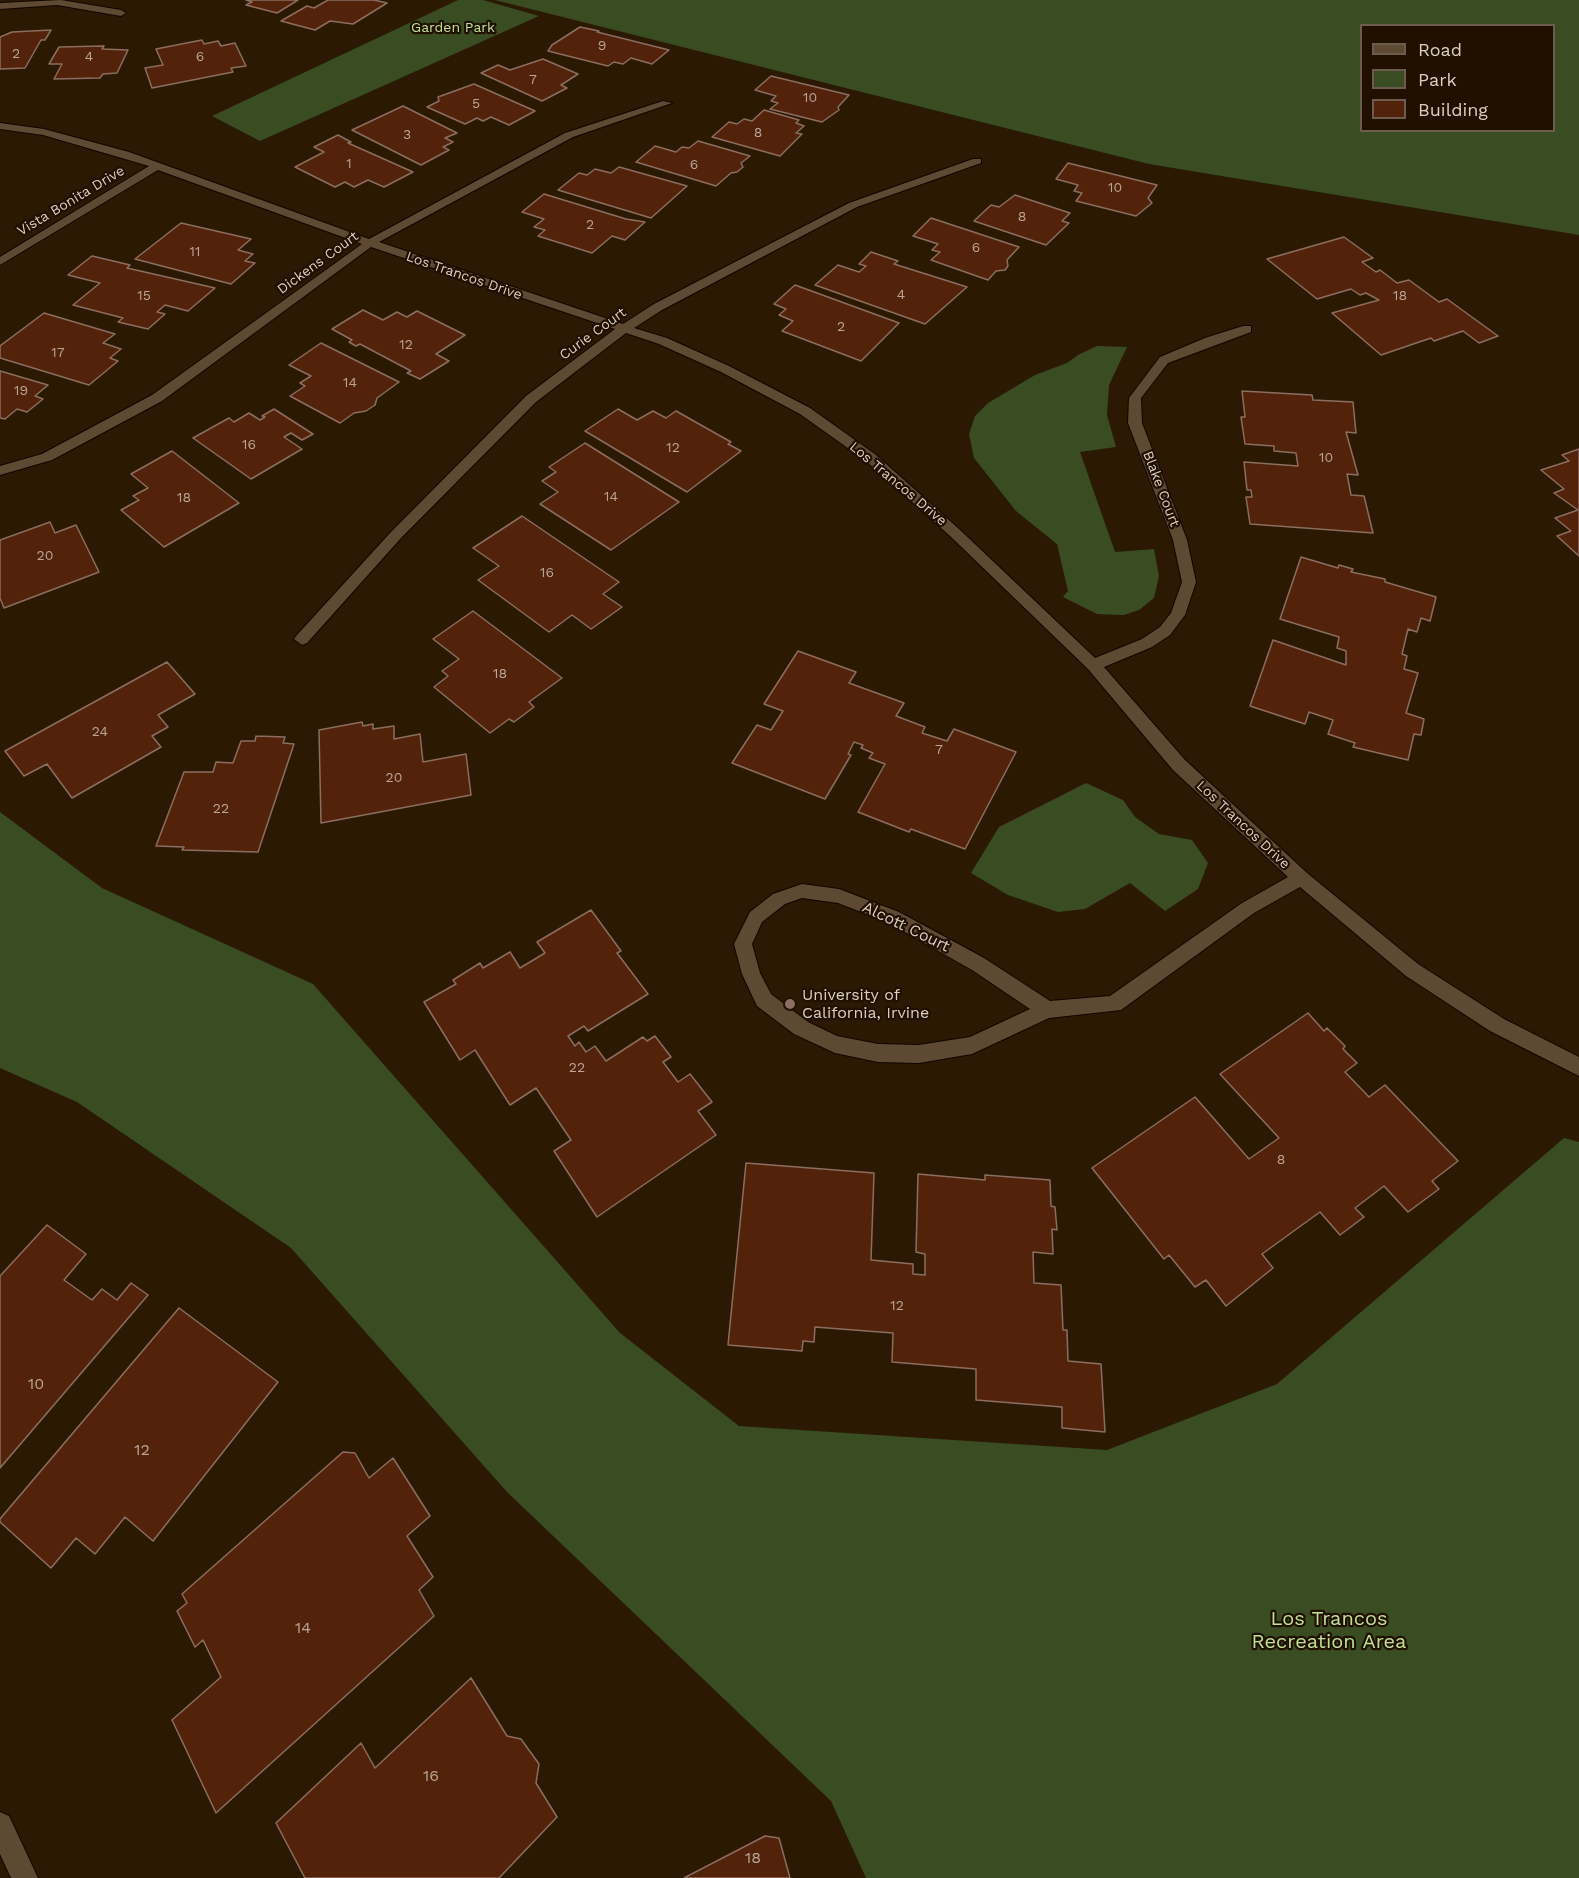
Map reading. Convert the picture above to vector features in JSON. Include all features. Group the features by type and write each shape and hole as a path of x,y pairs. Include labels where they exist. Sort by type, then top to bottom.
{"street":[{"path":"0,6 57,2 121,13"},
{"name":"Dickens Court","path":"0,471 47,457 157,398 370,243 405,222 569,135 667,103"},
{"name":"Los Trancos Drive","path":"0,126 44,132 125,154 370,243 623,330 663,341 725,369 805,411 871,458 954,532 1093,665 1179,765 1301,878 1412,970 1497,1025 1579,1067"},
{"name":"Curie Court","path":"302,639 396,535 531,399 623,330 658,307 853,206 976,161"},
{"name":"Vista Bonita Drive","path":"0,262 157,166"},
{"name":"Blake Court","path":"1093,665 1147,643 1165,631 1178,615 1190,582 1180,540 1135,423 1135,398 1164,360 1209,341 1247,329"},
{"name":"Alcott Court","path":"1047,1010 978,964 893,917 839,896 801,891 779,899 756,917 743,944 751,974 764,1000 801,1028 835,1044 878,1053 919,1054 972,1045 1047,1010 1114,1004 1248,908 1301,878"},
{"path":"0,1825 25,1878"}],"green space":[{"name":"Garden Park","path":"458,0 483,0 539,16 260,141 212,116"},
{"path":"495,0 1579,0 1579,235 1149,164"},
{"path":"1097,346 1127,347 1109,385 1107,415 1116,447 1080,452 1115,552 1154,549 1159,576 1154,598 1139,610 1124,615 1097,614 1063,597 1068,591 1057,544 1016,511 974,458 969,434 975,416 988,403 1035,375 1067,363"},
{"path":"1086,783 1123,800 1135,817 1159,834 1192,840 1208,863 1198,889 1165,911 1130,883 1085,909 1058,912 1008,895 971,873 999,827"},
{"name":"Los Trancos Recreation Area","path":"0,812 102,888 313,984 620,1333 739,1426 1107,1450 1277,1384 1564,1138 1579,1142 1579,1878 866,1878 831,1801 507,1492 291,1248 77,1102 0,1068"}],"building":[{"path":"246,0 298,0 277,13 246,5 252,2"},
{"path":"328,0 374,0 387,3 353,24 330,21 315,30 281,21 307,6 314,8"},
{"path":"580,27 669,50 652,64 631,58 623,64 614,62 608,66 548,51 552,45"},
{"path":"51,30 45,40 41,40 25,68 0,69 0,37 12,32"},
{"path":"202,40 204,44 218,41 221,46 235,43 246,66 231,68 233,72 152,88 145,68 163,65 156,49"},
{"path":"104,46 102,49 128,50 117,73 103,74 100,78 54,79 62,64 49,64 59,47"},
{"path":"543,59 578,74 561,85 567,88 542,101 481,73 498,65 510,70"},
{"path":"771,76 849,95 838,107 839,110 822,122 770,109 778,103 771,101 776,96 755,90"},
{"path":"474,84 535,111 509,125 491,117 483,121 477,118 465,124 427,107 439,101 438,97"},
{"path":"403,106 457,133 445,138 453,142 443,147 449,150 421,165 352,130"},
{"path":"764,110 799,120 796,123 804,126 796,133 802,134 780,156 712,137 729,122 737,124 744,119 752,121"},
{"path":"338,135 351,142 348,143 413,172 384,187 368,180 354,187 345,182 335,187 295,167 324,152 314,147"},
{"path":"698,141 750,156 741,163 743,167 731,173 716,186 636,162 655,146 676,152 682,147 689,148"},
{"path":"1068,163 1157,185 1148,198 1152,203 1136,216 1076,201 1082,193 1074,191 1078,185 1056,179"},
{"path":"619,167 687,186 651,218 558,190 579,173 587,175 595,169 611,173"},
{"path":"544,194 626,219 645,222 625,240 612,236 592,253 538,236 545,230 534,227 544,219 522,212"},
{"path":"1015,195 1070,213 1062,221 1069,223 1046,245 974,221 991,205 999,207"},
{"path":"931,218 1019,247 1007,260 1008,266 1005,270 996,271 988,280 931,260 940,252 932,250 938,244 913,236"},
{"path":"181,223 251,239 238,250 253,254 245,261 255,263 231,284 135,259"},
{"path":"1344,237 1373,258 1362,262 1376,272 1380,270 1397,283 1409,280 1439,302 1447,299 1498,336 1479,343 1463,331 1434,341 1431,338 1381,355 1332,313 1379,300 1366,293 1360,295 1351,289 1317,299 1267,259"},
{"path":"871,252 898,261 894,264 967,287 925,324 815,285 838,265 859,272 866,266 859,264"},
{"path":"92,256 130,265 127,268 215,288 188,311 165,305 157,312 165,314 148,329 118,322 123,318 73,305 100,283 68,275"},
{"path":"795,285 899,323 861,361 782,331 793,321 779,315 786,309 774,304"},
{"path":"363,310 383,320 397,312 407,317 417,311 465,335 436,354 449,361 420,379 407,373 411,371 360,344 356,346 349,342 352,340 332,329"},
{"path":"44,313 115,334 103,343 121,349 110,358 118,361 89,385 0,358 0,346"},
{"path":"321,343 399,382 377,398 375,405 366,411 354,413 340,423 290,396 305,386 300,383 311,376 289,365"},
{"path":"0,371 48,385 35,396 43,399 27,412 17,409 5,419 0,418"},
{"path":"1242,391 1312,395 1313,400 1353,402 1356,433 1346,432 1358,475 1347,474 1351,495 1364,496 1373,533 1250,524 1246,497 1252,497 1251,490 1247,490 1244,462 1298,466 1296,453 1274,451 1274,446 1245,444 1241,417 1245,417"},
{"path":"274,409 313,434 302,440 291,433 284,437 302,449 251,479 193,438 229,418 234,422 249,413 260,420 265,417 262,416"},
{"path":"618,409 637,420 653,411 666,418 676,411 731,442 728,444 741,451 687,492 585,431"},
{"path":"585,443 679,502 611,550 540,504 558,492 542,481 556,472 549,467"},
{"path":"1579,449 1579,556 1557,536 1571,531 1555,518 1578,510 1554,493 1564,489 1541,470 1569,461 1562,455"},
{"path":"172,451 239,503 164,547 121,510 139,500 133,496 148,488 131,474"},
{"path":"522,516 619,582 603,594 622,607 591,629 572,615 549,632 478,580 499,566 473,548"},
{"path":"50,522 55,533 76,525 99,572 4,608 0,598 0,540"},
{"path":"1301,557 1338,568 1339,565 1353,569 1351,572 1385,579 1385,582 1436,597 1430,621 1421,618 1417,632 1408,629 1402,654 1407,656 1404,669 1418,673 1406,713 1424,719 1421,735 1414,734 1408,760 1353,747 1355,743 1328,734 1333,720 1309,712 1305,724 1250,706 1273,640 1346,665 1346,651 1337,648 1339,637 1280,619"},
{"path":"473,611 562,678 529,702 534,707 514,722 509,719 490,733 434,687 448,676 442,671 459,659 433,639"},
{"path":"798,651 856,672 849,683 904,703 896,716 925,727 922,733 947,741 954,729 1016,752 965,849 911,829 909,832 858,812 885,764 869,758 873,753 861,748 863,745 854,742 848,754 851,755 825,799 732,763 757,725 771,730 783,711 764,704"},
{"path":"167,662 195,694 158,715 168,727 152,736 161,747 72,798 47,764 24,776 5,751"},
{"path":"362,722 363,726 373,724 373,729 394,726 394,739 420,734 423,762 466,754 471,795 321,823 319,730"},
{"path":"256,736 285,737 283,743 294,744 258,852 182,850 184,847 156,846 184,772 213,772 216,762 233,763 241,741 255,741"},
{"path":"591,910 621,951 617,953 648,994 588,1031 584,1026 568,1036 575,1046 579,1042 586,1052 595,1046 606,1061 643,1037 647,1041 655,1036 671,1057 663,1062 678,1082 690,1074 712,1102 698,1111 716,1135 597,1217 554,1151 571,1140 536,1088 510,1105 475,1050 460,1060 424,1002 456,984 453,980 480,963 483,968 510,952 520,968 545,953 537,942"},
{"path":"1308,1013 1324,1031 1327,1028 1345,1046 1343,1049 1357,1063 1345,1072 1369,1097 1385,1085 1458,1161 1432,1181 1439,1189 1408,1212 1384,1186 1355,1208 1364,1217 1340,1235 1320,1212 1262,1254 1273,1268 1226,1306 1206,1280 1195,1287 1169,1255 1164,1259 1092,1168 1195,1097 1249,1159 1279,1138 1220,1074"},
{"path":"746,1163 874,1173 871,1260 913,1264 913,1274 925,1275 925,1254 916,1252 918,1174 985,1180 985,1175 1050,1180 1051,1206 1055,1207 1057,1230 1052,1229 1053,1254 1033,1252 1034,1283 1061,1285 1063,1330 1067,1330 1068,1361 1101,1364 1105,1432 1062,1428 1062,1407 976,1400 976,1369 892,1362 893,1333 815,1327 814,1342 803,1341 802,1351 728,1345"},
{"path":"47,1225 86,1254 64,1280 92,1300 102,1289 117,1300 131,1283 148,1295 0,1468 0,1276"},
{"path":"179,1308 278,1382 153,1541 125,1517 95,1554 76,1538 51,1568 0,1522 0,1519"},
{"path":"343,1452 355,1453 369,1478 393,1458 430,1516 407,1536 433,1577 419,1590 434,1616 216,1813 172,1720 221,1677 203,1640 195,1647 177,1611 187,1603 182,1594"},
{"path":"471,1678 507,1736 521,1739 539,1764 536,1783 557,1817 499,1878 305,1878 276,1823 361,1743 375,1768"},
{"path":"765,1836 779,1838 790,1878 684,1878"}],"place":[{"name":"University of California, Irvine","path":"790,1004"}]}
